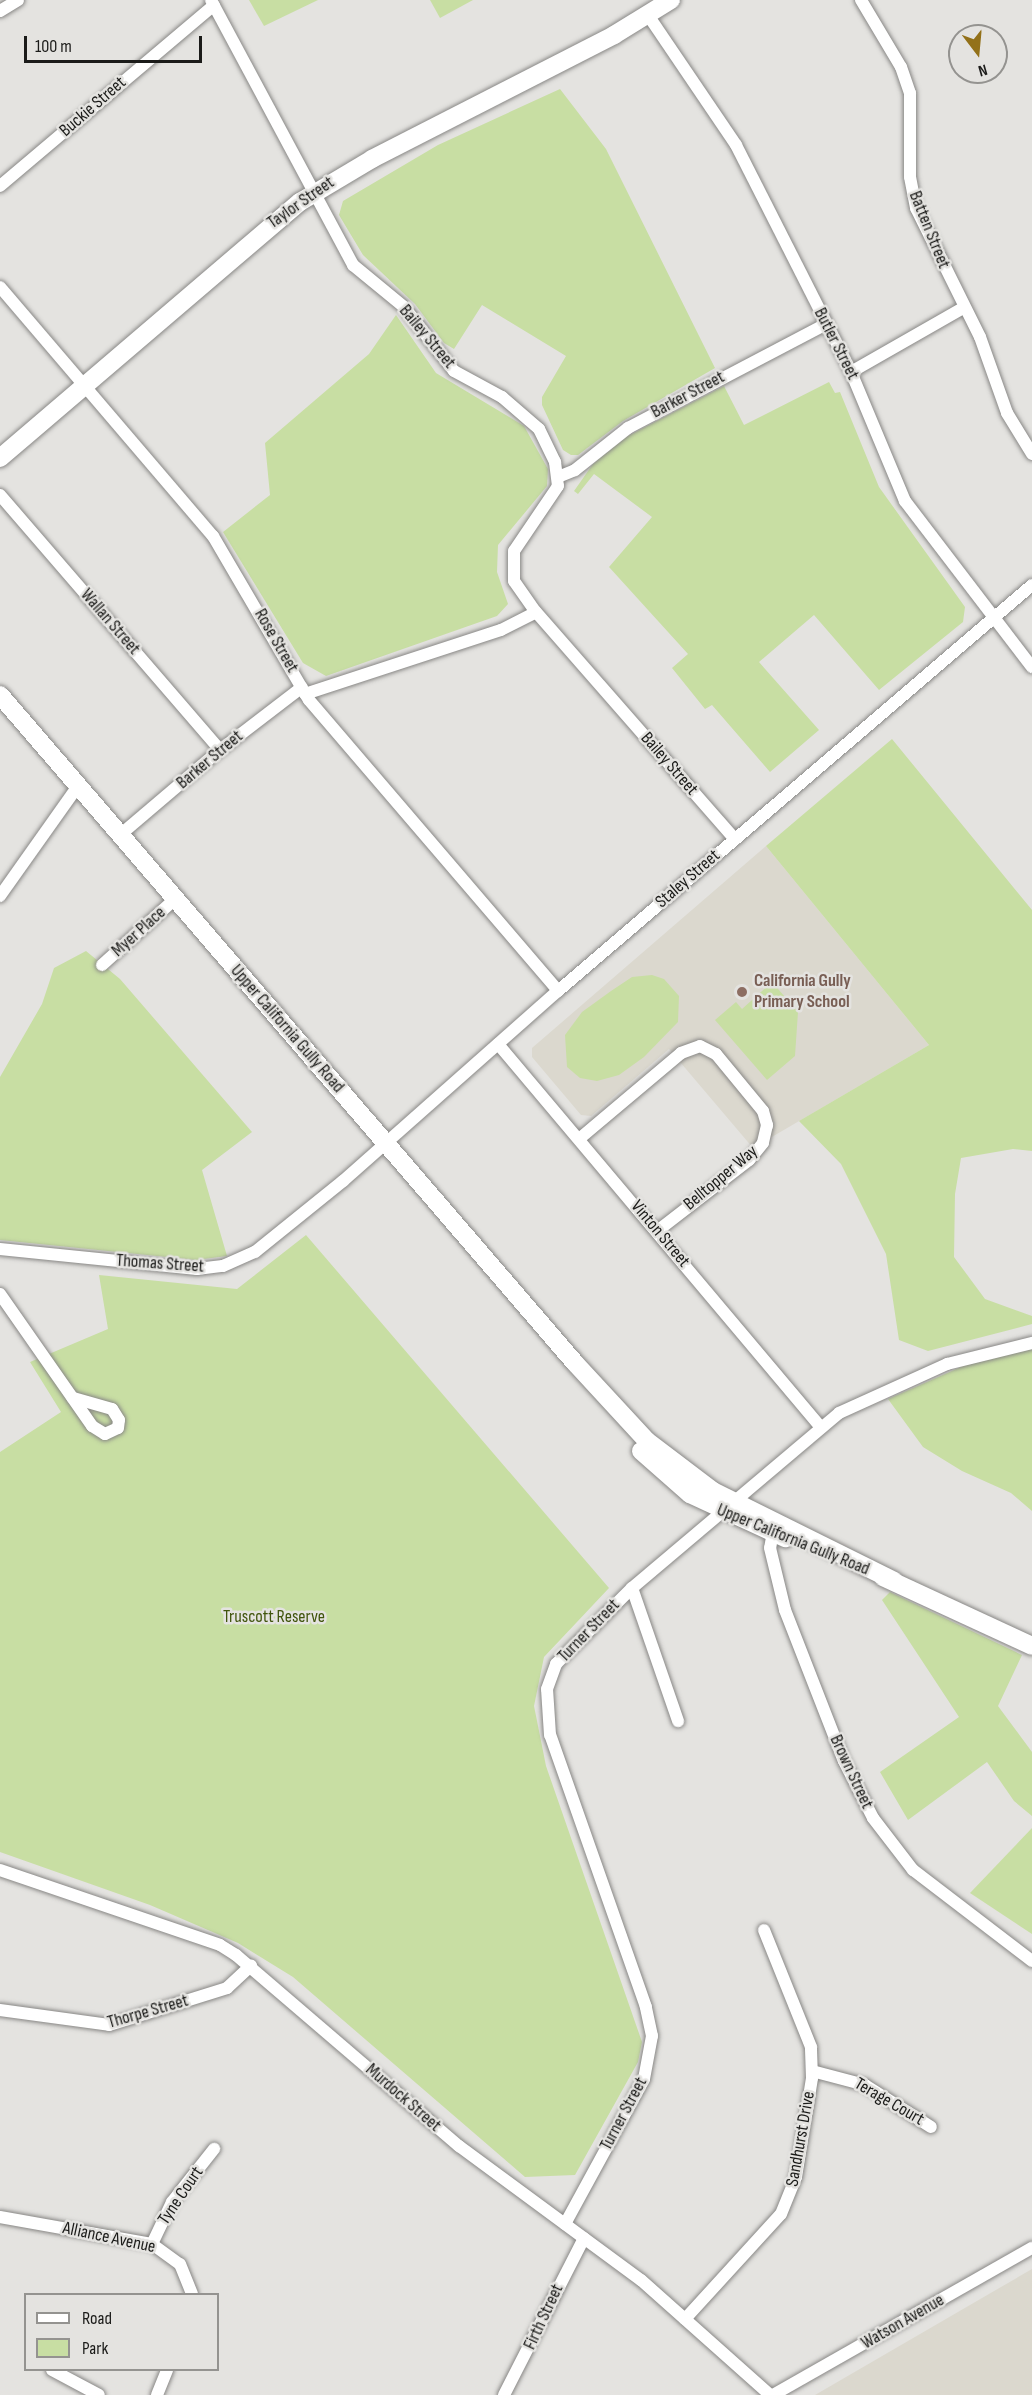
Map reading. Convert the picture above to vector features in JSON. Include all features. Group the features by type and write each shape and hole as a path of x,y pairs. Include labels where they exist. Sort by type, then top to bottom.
{"street":[{"path":"0,11 18,0"},
{"name":"Taylor Street","path":"0,458 267,227 314,193 395,146 648,15 671,0"},
{"name":"Batten Street","path":"861,0 906,80 912,106 909,161 912,193 963,308 984,348 1007,413 1032,454"},
{"name":"Buckie Street","path":"0,186 212,3"},
{"name":"Bailey Street","path":"212,3 353,266 404,307 454,371 502,397 533,422 551,451 558,477 555,495 519,542 512,561 514,581 536,612 735,839"},
{"name":"Butler Street","path":"648,15 736,145 851,372 906,501 1032,667"},
{"name":"Rose Street","path":"0,287 213,536 304,691 558,991"},
{"path":"851,372 963,308"},
{"name":"Barker Street","path":"558,477 645,418 826,324"},
{"name":"Wallan Street","path":"0,495 220,750"},
{"name":"Staley Street","path":"385,1143 558,991 1032,585"},
{"name":"Barker Street","path":"120,836 220,750 304,691 501,630 536,612"},
{"name":"Upper California Gully Road","path":"0,695 575,1363 645,1456 675,1483 894,1581 1032,1646"},
{"path":"0,896 78,786"},
{"name":"Myer Place","path":"102,965 175,899"},
{"name":"Vinton Street","path":"498,1044 820,1426"},
{"name":"Belltopper Way","path":"579,1140 681,1053 700,1047 716,1054 763,1111 767,1125 763,1143 749,1160 657,1231"},
{"name":"Thomas Street","path":"0,1249 197,1269 223,1266 243,1259 268,1243 385,1143"},
{"path":"0,1294 73,1398"},
{"name":"Turner Street","path":"565,2224 644,2079 652,2036 646,2007 550,1736 548,1689 565,1652 632,1588 820,1426 855,1405 946,1364 1032,1343"},
{"name":"Brown Street","path":"773,1528 772,1565 785,1610 839,1751 873,1818 913,1870 1032,1961"},
{"path":"632,1588 678,1721"},
{"name":"Murdock Street","path":"0,1870 220,1946 251,1966 459,2146 584,2238 685,2319 766,2394"},
{"name":"Sandhurst Drive","path":"685,2319 785,2207 798,2167 812,2071 808,2031 764,1930"},
{"name":"Thorpe Street","path":"0,2010 109,2025 227,1988 251,1966"},
{"name":"Terage Court","path":"812,2071 865,2085 931,2127"},
{"name":"Tyne Court","path":"152,2244 172,2202 214,2149"},
{"name":"Alliance Avenue","path":"0,2217 152,2244 180,2264 191,2293"},
{"name":"Firth Street","path":"504,2395 584,2238"},
{"name":"Watson Avenue","path":"766,2394 1032,2248"},
{"path":"54,2371 99,2395"},
{"path":"157,2395 168,2371"}],"shaded area":[{"name":"California Gully Primary School","path":"766,846 929,1045 753,1148 669,1049 591,1116 581,1115 532,1057 532,1048"},
{"path":"1032,2269 1032,2395 815,2395"}],"green space":[{"path":"249,0 318,0 264,26"},
{"path":"430,0 473,0 440,18"},
{"path":"560,89 606,149 715,368 623,421 578,455 571,455 563,450 542,405 542,397 566,356 482,305 454,349 444,343 415,304 363,255 339,215 343,201 438,145"},
{"path":"396,315 436,373 524,426 548,469 547,486 498,545 497,572 508,604 497,616 326,676 303,663 223,532 270,495 265,443 369,354"},
{"path":"829,382 835,393 840,392 879,487 965,607 963,622 879,690 814,615 759,662 819,730 770,772 712,705 705,709 672,668 688,654 609,567 652,517 594,474 578,494 574,491 593,464 626,437 724,386 744,425"},
{"path":"892,739 1032,910 1032,1151 1013,1149 961,1158 955,1194 954,1257 985,1299 1032,1316 1032,1324 928,1351 899,1340 886,1254 841,1164 799,1121 929,1045 766,846"},
{"path":"86,951 120,979 252,1132 202,1170 227,1256 196,1260 0,1240 0,1077 42,1004 54,968"},
{"path":"652,975 664,979 679,996 678,1022 644,1057 619,1075 597,1081 580,1078 567,1067 565,1035 582,1012 611,991 632,977"},
{"path":"772,982 798,1012 795,1056 767,1080 715,1020 736,1002 742,1009"},
{"name":"Truscott Reserve","path":"306,1235 609,1588 544,1657 534,1706 546,1766 642,2042 638,2062 575,2175 525,2177 293,1977 238,1943 150,1905 0,1852 0,1452 61,1412 30,1362 108,1329 99,1275 237,1289"},
{"path":"1032,1349 1032,1511 1011,1493 962,1471 923,1447 888,1399 970,1363"},
{"path":"890,1592 1022,1655 998,1706 1032,1752 1032,1816 1014,1801 987,1762 908,1820 880,1772 959,1717 882,1600"},
{"path":"1032,1828 1032,1934 970,1893"}],"place":[{"name":"California Gully Primary School","path":"742,992"}]}
